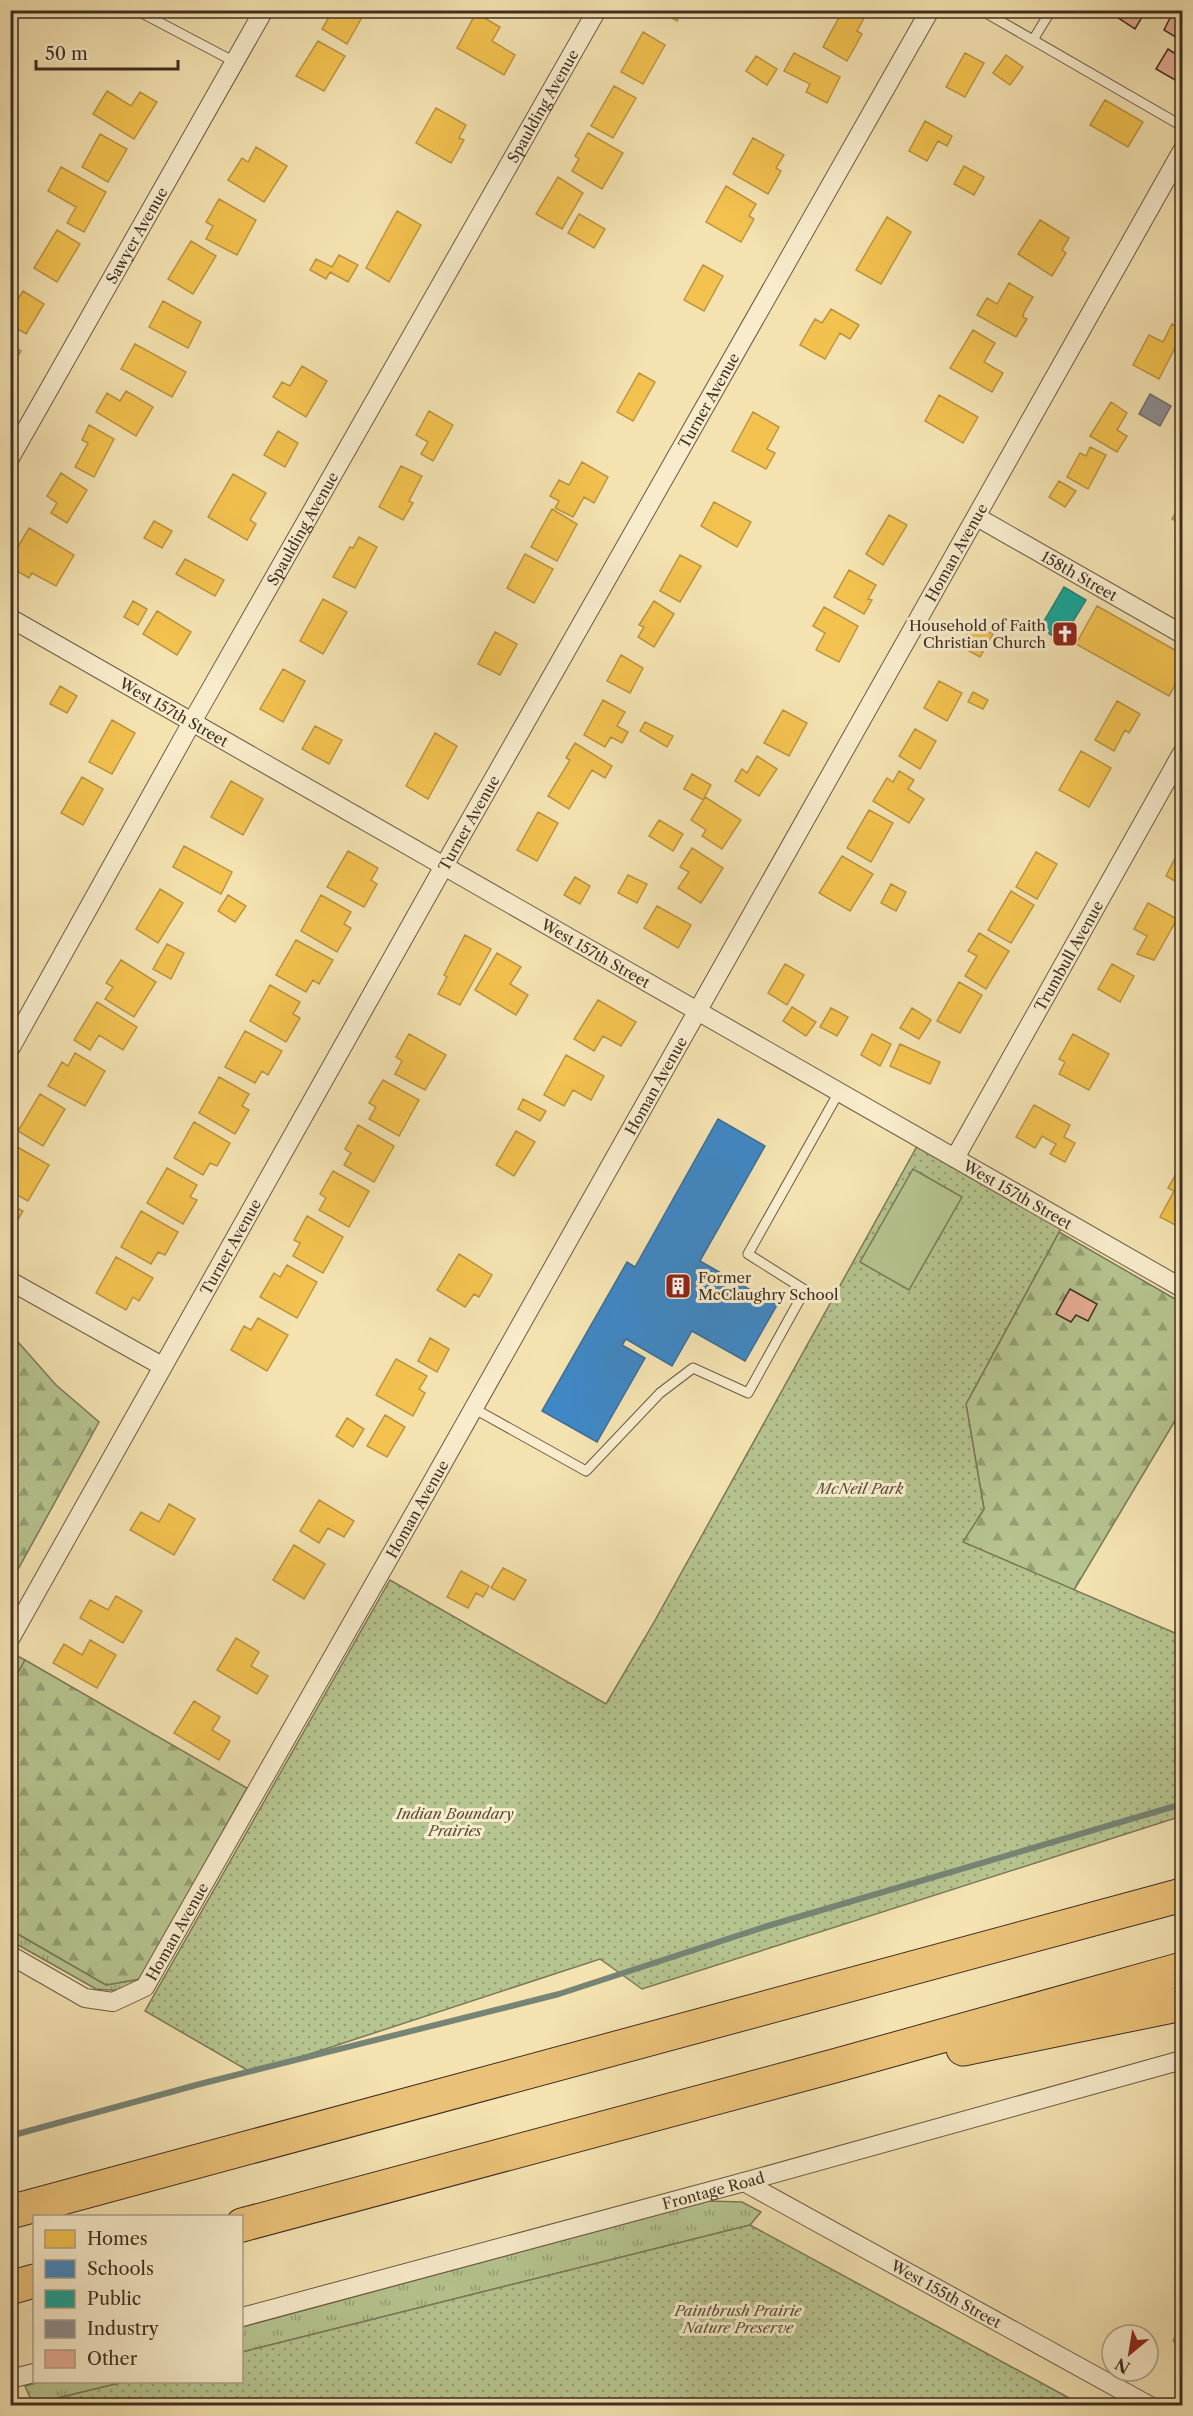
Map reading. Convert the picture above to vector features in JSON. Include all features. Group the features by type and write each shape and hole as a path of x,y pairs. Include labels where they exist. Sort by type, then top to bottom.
{"highway":[{"path":"966,1953 1182,1874"},
{"path":"10,2212 1182,1894"},
{"path":"243,2225 834,2066 1182,1969"},
{"path":"834,2066 982,2047 1182,2004"},
{"path":"10,2288 33,2281"}],"street":[{"name":"Sawyer Avenue","path":"10,458 264,10"},
{"name":"Spaulding Avenue","path":"10,1049 192,722 597,10"},
{"name":"Turner Avenue","path":"10,1639 444,866 930,10"},
{"name":"Homan Avenue","path":"10,1955 85,1998 112,2002 144,1987 698,1011 1182,151"},
{"name":"158th Street","path":"976,517 1182,634"},
{"name":"West 157th Street","path":"10,618 1182,1288"},
{"name":"Trumbull Avenue","path":"955,1158 1182,753"},
{"path":"10,1281 162,1366"},
{"name":"Frontage Road","path":"243,2317 1182,2060"},
{"name":"West 155th Street","path":"744,2181 1150,2406"},
{"path":"10,2379 33,2373"}],"lane":[{"path":"136,10 235,62"},
{"path":"981,10 1182,126"},
{"path":"1033,40 1050,12"},
{"path":"473,1408 586,1471 660,1393 693,1368 748,1393 806,1290 748,1254 839,1092"}],"green space":[{"name":"Indian Boundary Prairies","path":"921,1139 1065,1221 966,1404 984,1509 963,1542 1182,1636 1182,1816 642,1989 600,1959 252,2073 145,2011 390,1580 606,1704 653,1624"},
{"path":"913,1169 962,1197 909,1290 860,1262"},
{"path":"1059,1232 1182,1303 1182,1409 1074,1590 962,1542 984,1509 966,1404"},
{"path":"11,1334 56,1385 99,1422 16,1573 10,1570"},
{"path":"12,1653 25,1660 11,1686 11,1656"},
{"path":"25,1660 247,1788 140,1979 106,1985 11,1930 11,1686"},
{"path":"11,1930 106,1985 140,1979 124,1991 96,1989 11,1941"},
{"path":"709,2201 742,2202 761,2212 750,2225 243,2352 243,2327"},
{"name":"Paintbrush Prairie Nature Preserve","path":"750,2225 1082,2405 33,2404 120,2383 243,2383 243,2352"},
{"path":"36,2383 120,2383 33,2404 25,2386"}],"building: Homes":[{"path":"333,10 366,10 347,44 322,29"},
{"path":"658,10 682,10 677,21"},
{"path":"843,10 850,10 864,18 857,31 862,34 847,61 823,47"},
{"path":"476,13 500,27 492,41 515,55 504,75 457,48"},
{"path":"643,32 665,45 643,84 621,72"},
{"path":"318,41 345,56 324,91 296,76"},
{"path":"794,53 840,77 827,103 806,92 810,84 784,71"},
{"path":"965,53 984,63 965,97 946,87"},
{"path":"1006,55 1023,67 1010,85 993,73"},
{"path":"756,56 777,69 767,85 746,71"},
{"path":"614,86 636,98 613,138 591,126"},
{"path":"107,91 131,106 140,92 157,102 134,139 93,114"},
{"path":"1105,100 1143,122 1128,147 1090,125"},
{"path":"436,108 466,125 459,138 464,140 451,163 416,143"},
{"path":"925,121 952,136 947,146 938,141 927,161 909,151"},
{"path":"588,133 623,153 602,189 572,171 579,159 575,156"},
{"path":"100,134 127,149 108,182 82,167"},
{"path":"753,138 784,155 776,168 781,171 768,194 733,174"},
{"path":"256,147 287,166 264,202 228,180 242,158 248,162"},
{"path":"964,166 984,177 974,195 954,184"},
{"path":"61,167 106,192 84,232 67,223 76,207 48,191"},
{"path":"558,177 583,193 562,229 536,214"},
{"path":"726,186 756,204 749,216 754,219 741,242 706,222"},
{"path":"219,199 256,220 237,255 206,239 213,226 206,222"},
{"path":"397,211 421,225 389,282 366,268"},
{"path":"579,214 605,229 594,248 568,233"},
{"path":"887,217 911,232 881,284 856,270"},
{"path":"1040,220 1069,238 1062,250 1066,253 1052,276 1018,254"},
{"path":"57,230 80,244 57,282 34,268"},
{"path":"191,241 216,256 193,294 168,279"},
{"path":"339,255 358,265 348,282 330,272 326,279 310,270 316,259 332,267"},
{"path":"703,265 723,276 704,311 684,300"},
{"path":"1182,281 1182,293 1177,290"},
{"path":"1009,283 1033,297 1024,312 1023,317 1027,319 1016,337 977,315 987,298 997,304"},
{"path":"23,291 44,304 26,334 10,324 10,312"},
{"path":"163,301 201,322 188,348 149,327"},
{"path":"831,309 859,325 850,339 840,333 825,359 800,345 815,319 822,323"},
{"path":"1172,324 1182,329 1182,347 1177,344 1159,379 1133,365 1149,335 1163,342"},
{"path":"973,330 995,343 984,362 1003,373 992,392 950,368"},
{"path":"10,344 21,351 10,369"},
{"path":"135,344 186,372 172,397 121,369"},
{"path":"302,366 327,381 306,417 273,397 282,382 290,386"},
{"path":"639,373 655,382 633,421 617,412"},
{"path":"126,391 153,407 136,436 96,412 107,393 120,401"},
{"path":"939,395 978,417 963,443 925,421"},
{"path":"1111,402 1127,413 1117,430 1127,436 1117,452 1090,436"},
{"path":"429,411 453,425 433,461 421,454 428,442 416,435"},
{"path":"753,412 779,427 767,449 775,453 766,469 732,451"},
{"path":"89,425 114,439 94,477 75,467 88,443 82,440"},
{"path":"278,431 298,443 285,467 264,455"},
{"path":"1090,447 1106,455 1088,489 1067,477 1080,453 1086,456"},
{"path":"582,462 608,477 594,503 584,497 573,517 555,508 559,501 550,496 559,480 569,485"},
{"path":"401,466 422,476 409,501 413,503 403,520 379,507"},
{"path":"61,473 87,490 67,523 51,513 57,503 47,496"},
{"path":"233,474 266,493 250,520 256,524 247,540 208,517"},
{"path":"1059,481 1076,491 1065,507 1049,497"},
{"path":"1182,501 1182,525 1172,519"},
{"path":"714,502 751,522 737,547 701,526"},
{"path":"552,509 577,524 557,561 531,547"},
{"path":"889,515 907,525 883,565 866,554"},
{"path":"154,521 172,531 162,548 144,538"},
{"path":"29,528 74,555 56,586 32,573 29,578 10,567 10,560"},
{"path":"359,537 377,547 355,588 333,577 350,547 353,548"},
{"path":"525,554 553,569 534,603 507,588"},
{"path":"680,555 701,566 680,602 660,591"},
{"path":"185,559 224,580 215,596 176,574"},
{"path":"849,570 876,585 868,599 872,600 864,614 834,597"},
{"path":"323,599 347,612 323,654 300,641"},
{"path":"133,601 147,609 138,625 124,617"},
{"path":"654,601 674,614 654,647 638,637 644,627 639,625"},
{"path":"1097,606 1182,654 1182,672 1169,696 1076,644"},
{"path":"824,607 858,626 839,662 816,650 825,633 813,626"},
{"path":"157,611 191,632 177,655 143,634"},
{"path":"974,623 993,634 980,657 960,646"},
{"path":"495,632 517,644 500,675 478,664"},
{"path":"621,655 643,668 630,693 607,681"},
{"path":"283,669 305,681 283,722 260,709"},
{"path":"939,681 962,693 947,721 924,708"},
{"path":"60,686 77,696 67,713 50,704"},
{"path":"973,692 988,700 983,709 968,702"},
{"path":"603,700 625,712 617,726 628,732 622,743 611,737 605,747 584,735"},
{"path":"1117,701 1140,714 1129,733 1125,730 1114,751 1095,740"},
{"path":"783,710 807,723 789,756 764,743"},
{"path":"112,720 135,733 112,774 89,762"},
{"path":"645,722 673,736 667,747 640,731"},
{"path":"315,726 342,740 329,764 302,749"},
{"path":"915,729 936,741 920,769 899,756"},
{"path":"435,733 457,746 428,799 406,786"},
{"path":"575,743 612,766 605,778 592,770 569,809 548,796 570,760 566,758"},
{"path":"1081,751 1111,768 1089,807 1059,790"},
{"path":"757,756 777,769 759,796 735,781 742,769 747,773"},
{"path":"899,771 914,780 908,789 924,799 909,823 873,801 887,778 893,782"},
{"path":"692,774 711,785 703,800 684,789"},
{"path":"82,777 103,789 83,825 61,813"},
{"path":"231,781 263,799 243,835 211,817"},
{"path":"705,797 741,820 722,849 702,836 706,830 691,820"},
{"path":"869,810 893,823 871,862 847,848"},
{"path":"538,812 558,823 537,861 517,850"},
{"path":"659,820 683,834 673,851 649,836"},
{"path":"1182,844 1182,885 1166,876"},
{"path":"184,846 232,872 221,894 173,867"},
{"path":"692,848 723,868 701,903 678,888 689,872 680,867"},
{"path":"348,851 378,868 371,880 377,884 364,907 327,887"},
{"path":"1036,852 1057,864 1037,899 1016,887"},
{"path":"842,856 873,874 850,911 819,893"},
{"path":"628,875 647,884 637,903 618,893"},
{"path":"575,877 590,886 580,904 564,895"},
{"path":"891,884 906,892 896,911 881,903"},
{"path":"160,889 183,903 158,943 136,929"},
{"path":"1011,891 1034,905 1011,943 988,930"},
{"path":"228,895 246,906 235,922 218,911"},
{"path":"321,895 351,912 344,924 351,928 337,952 301,931"},
{"path":"1148,903 1177,919 1154,960 1137,954 1147,936 1134,929"},
{"path":"657,906 691,925 678,948 644,928"},
{"path":"979,933 1009,951 986,989 965,976 977,956 968,951"},
{"path":"10,934 17,937 10,949"},
{"path":"465,935 491,949 460,1005 438,994 447,977 444,975"},
{"path":"296,940 333,960 319,984 313,980 306,992 276,975"},
{"path":"167,944 184,953 171,979 153,969"},
{"path":"497,953 521,967 510,984 528,995 516,1015 475,990"},
{"path":"121,960 156,982 134,1017 105,999 113,987 106,983"},
{"path":"785,964 804,975 787,1005 768,993"},
{"path":"1112,964 1134,976 1120,1002 1098,989"},
{"path":"959,982 982,995 960,1033 937,1021"},
{"path":"270,985 300,1002 293,1014 300,1018 286,1042 250,1021"},
{"path":"598,1000 636,1022 621,1046 603,1036 594,1051 574,1039"},
{"path":"97,1002 137,1027 123,1050 99,1035 90,1050 74,1040"},
{"path":"792,1007 816,1022 806,1036 783,1021"},
{"path":"831,1008 848,1017 837,1036 820,1027"},
{"path":"912,1008 931,1020 919,1039 900,1028"},
{"path":"245,1031 282,1051 268,1075 262,1071 255,1083 225,1067"},
{"path":"409,1034 446,1055 425,1090 395,1074 402,1061 396,1057"},
{"path":"872,1034 891,1044 880,1066 861,1055"},
{"path":"1073,1034 1109,1054 1089,1090 1059,1074 1065,1062 1059,1059"},
{"path":"900,1044 940,1062 930,1084 890,1066"},
{"path":"75,1053 105,1071 85,1106 48,1086 62,1062 68,1066"},
{"path":"566,1055 604,1076 591,1100 573,1090 564,1106 544,1095"},
{"path":"219,1077 249,1094 242,1106 249,1110 235,1134 199,1113"},
{"path":"383,1080 419,1100 399,1136 369,1119 376,1107 369,1103"},
{"path":"40,1094 65,1109 43,1146 18,1131"},
{"path":"523,1099 546,1111 540,1121 518,1109"},
{"path":"1034,1105 1070,1125 1064,1137 1075,1143 1065,1162 1050,1154 1056,1144 1042,1136 1035,1148 1016,1137"},
{"path":"194,1122 230,1143 217,1166 210,1163 203,1175 174,1158"},
{"path":"358,1125 394,1146 374,1182 344,1165 351,1153 345,1149"},
{"path":"516,1131 535,1142 514,1176 496,1165"},
{"path":"12,1144 49,1165 28,1201 10,1191"},
{"path":"167,1168 197,1185 190,1197 197,1200 183,1224 147,1203"},
{"path":"333,1171 369,1191 349,1227 319,1210 326,1198 320,1194"},
{"path":"1176,1174 1182,1177 1181,1228 1160,1217 1174,1191 1168,1188"},
{"path":"10,1204 23,1211 10,1233"},
{"path":"141,1211 178,1232 165,1255 158,1252 151,1264 121,1247"},
{"path":"307,1216 343,1237 323,1273 293,1256 300,1243 294,1240"},
{"path":"459,1254 492,1275 479,1297 474,1294 465,1307 437,1290"},
{"path":"116,1257 153,1278 139,1301 133,1297 126,1310 96,1293"},
{"path":"287,1265 317,1282 297,1318 260,1297 274,1273 280,1277"},
{"path":"258,1318 288,1335 267,1371 231,1350 244,1326 251,1330"},
{"path":"430,1338 449,1349 437,1372 418,1361"},
{"path":"396,1359 427,1376 419,1389 425,1393 413,1416 376,1395"},
{"path":"385,1415 405,1427 387,1457 367,1446"},
{"path":"347,1418 364,1429 353,1447 336,1436"},
{"path":"319,1500 354,1521 344,1537 328,1528 319,1543 300,1531"},
{"path":"169,1504 195,1519 174,1555 130,1530 141,1512 159,1522"},
{"path":"294,1545 325,1564 304,1599 273,1580"},
{"path":"503,1568 526,1580 514,1600 491,1588"},
{"path":"461,1571 489,1586 483,1597 476,1593 468,1608 447,1597"},
{"path":"116,1596 142,1611 123,1643 80,1618 90,1600 108,1610"},
{"path":"236,1638 259,1652 251,1666 268,1676 257,1694 217,1670"},
{"path":"90,1640 116,1655 97,1688 53,1663 64,1644 82,1655"},
{"path":"194,1701 220,1717 212,1730 230,1741 219,1760 174,1733"},
{"path":"1182,2323 1182,2347 1173,2341"}],"building: Schools":[{"name":"Former McClaughry School","path":"718,1119 765,1146 700,1261 777,1305 745,1361 692,1331 672,1366 626,1339 622,1345 645,1358 597,1442 542,1411 627,1262 635,1267"}],"building: Public":[{"path":"1064,587 1086,600 1061,641 1040,628"}],"building: Industry":[{"path":"1150,394 1171,406 1160,426 1139,414"}],"building: Other":[{"path":"1106,10 1152,10 1150,15 1145,12 1135,29"},
{"path":"1174,10 1182,10 1182,41 1164,30"},
{"path":"1168,49 1182,58 1182,84 1156,69"},
{"path":"1070,1289 1097,1304 1088,1321 1076,1315 1071,1322 1056,1314"}],"waterway":[{"path":"10,2136 200,2084 559,1994 764,1927 1182,1804"}],"place":[{"name":"Household of Faith Christian Church","path":"1065,634"},
{"name":"Former McClaughry School","path":"678,1286"}],"park label":[{"name":"McNeil Park","path":"860,1488"}]}
